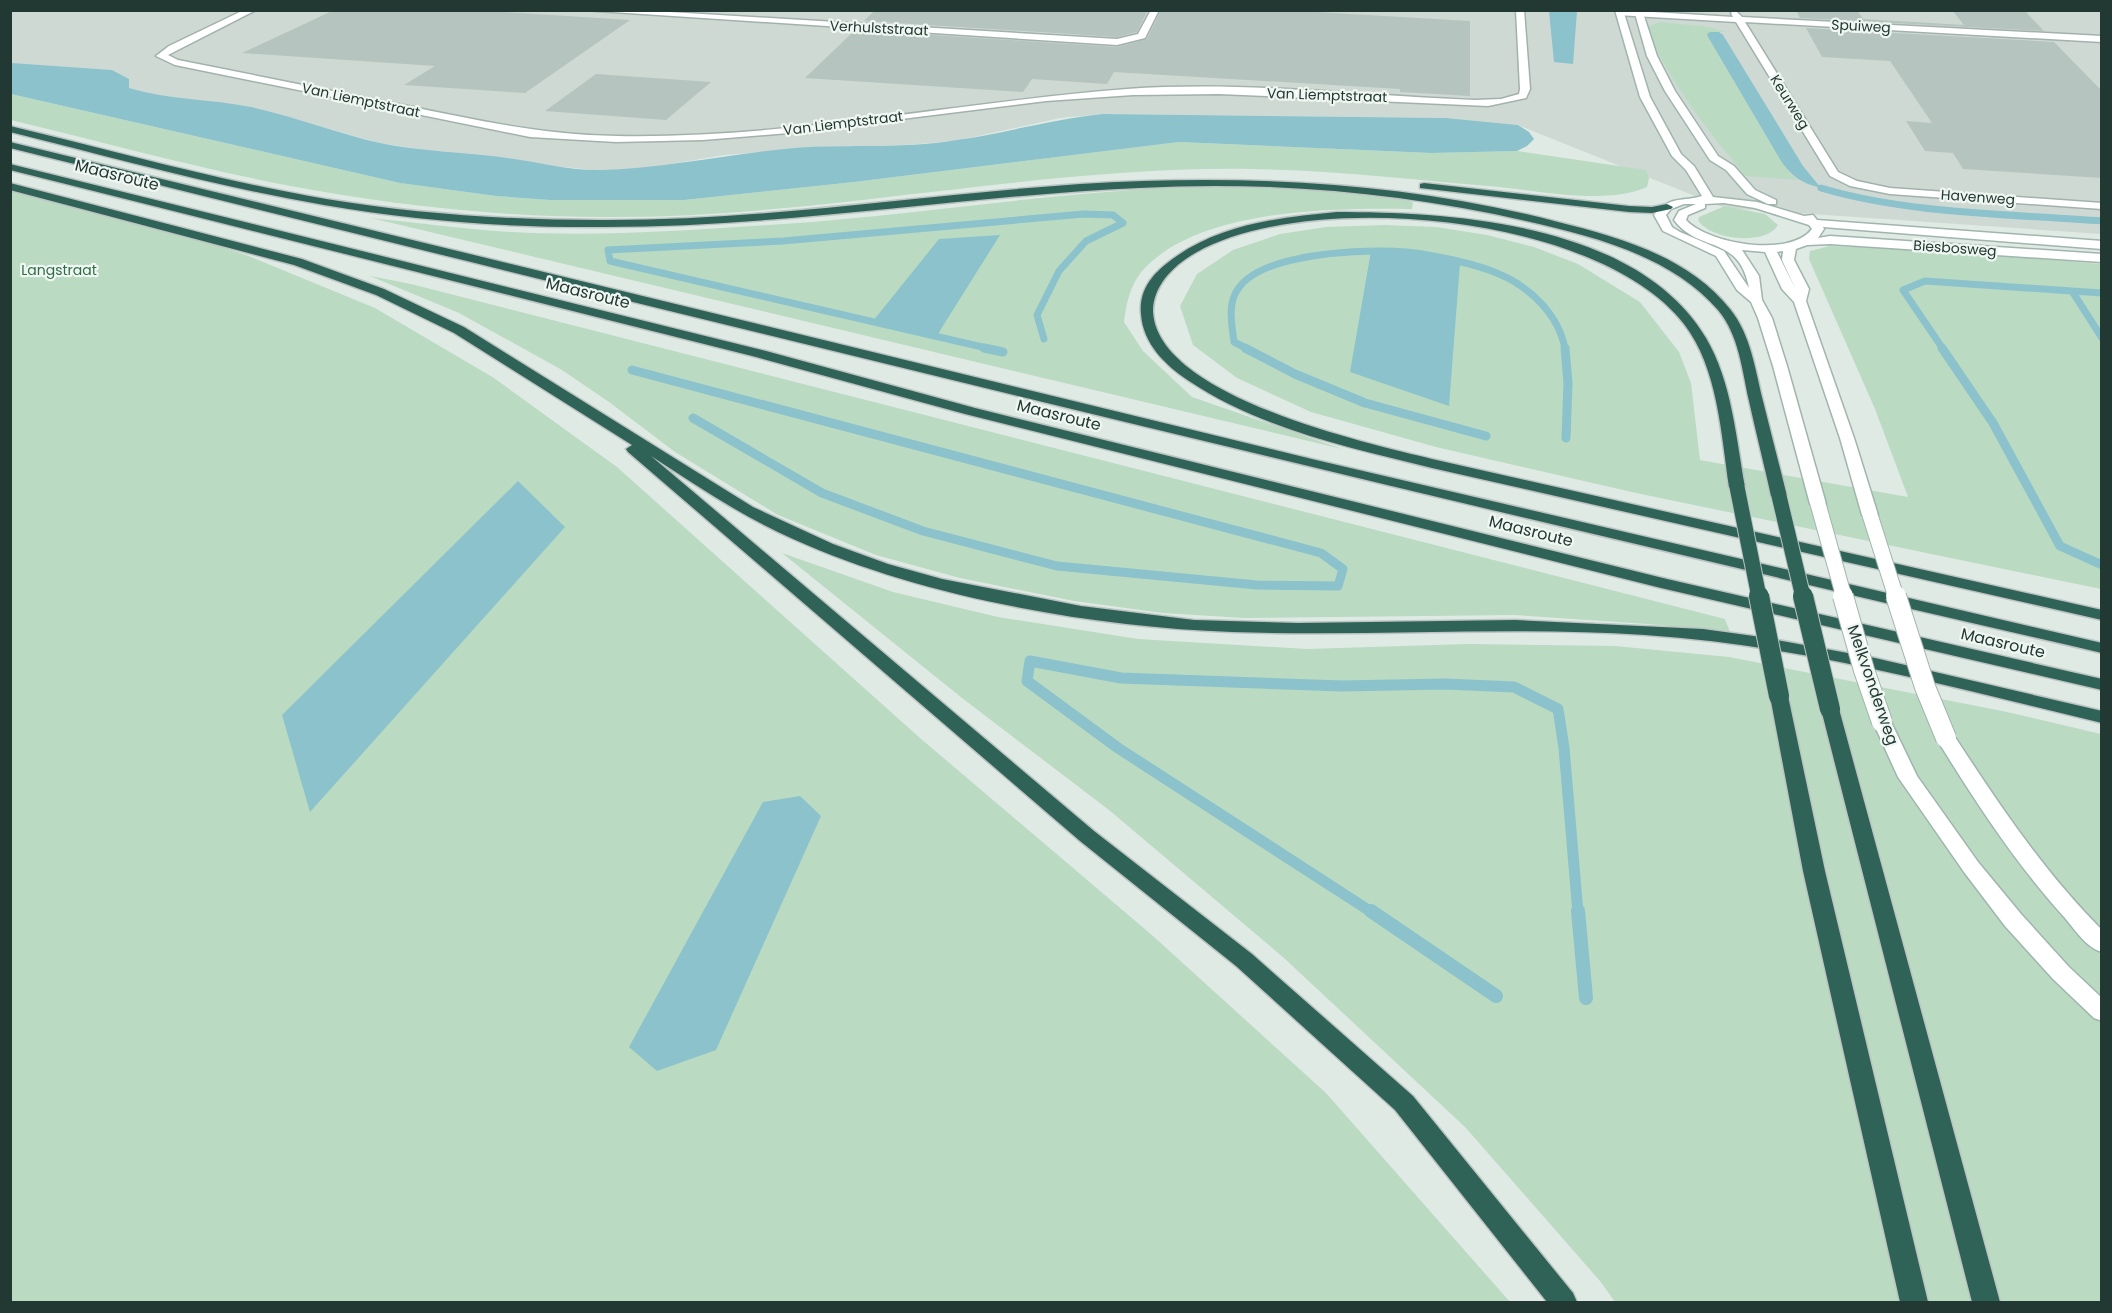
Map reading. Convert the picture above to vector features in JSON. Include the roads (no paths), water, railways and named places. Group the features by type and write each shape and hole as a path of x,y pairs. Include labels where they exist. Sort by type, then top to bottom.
{"highway":[{"path":"10,129 294,196 376,210 488,220 582,224 708,222 810,215 1095,180 1170,175 1242,174 1377,182 1629,209 1652,210 1667,207"},
{"name":"Maasroute","path":"10,145 1013,393 1688,554 2102,648"},
{"name":"Maasroute","path":"10,167 761,354 1028,426 1667,584 2102,685"},
{"path":"961,198 1139,184 1209,182 1285,184 1359,190 1443,201 1519,216 1600,237 1670,267 1691,280 1724,310 1747,356 1830,709 1986,1302"},
{"path":"10,186 298,262 380,292 459,330 737,504 783,530 893,571 1024,603 1107,616 1196,625 1379,628 1556,625 1649,630 1733,638 1845,657 2102,717"},
{"path":"1914,1302 1824,917 1779,696 1737,487 1722,405 1708,358 1693,327 1672,303 1651,285 1592,254 1531,234 1494,226 1438,218 1393,215 1334,215 1283,221 1229,235 1190,252 1161,274 1148,295 1146,313 1148,324 1164,353 1194,378 1235,401 1267,414 1366,446 1446,466 1999,591 2102,613"},
{"path":"584,407 1087,836 1244,960 1404,1103 1563,1302"}],"street":[{"name":"Van Liemptstraat","path":"252,10 172,48 161,56 175,62 521,132 607,140 722,136 990,104 1124,92 1218,91 1494,102 1515,100 1523,96 1525,89 1520,10"},
{"name":"Verhulststraat","path":"586,10 1118,42 1142,36 1155,10"},
{"name":"Spuiweg","path":"1619,12 1736,15 2102,39"},
{"path":"1619,12 1645,97 1677,156 1690,168 1708,196 1705,205 1683,213 1680,220 1684,227 1715,245"},
{"path":"1639,13 1652,56 1670,91 1714,158 1730,168 1760,202"},
{"name":"Keurweg","path":"1736,15 1834,174 1854,184"},
{"path":"1677,156 1678,168 1690,189 1690,197 1667,207 1660,215 1667,229 1676,235 1715,245"},
{"path":"1714,158 1715,167 1742,199 1804,214 1815,223 1818,229 1817,234 1809,242"},
{"name":"Havenweg","path":"1854,184 1890,190 2102,206"},
{"path":"1683,201 1707,199 1760,202"},
{"name":"Biesbosweg","path":"1760,202 1787,216 1815,223 2102,244"},
{"name":"Biesbosweg","path":"1804,214 1843,221 1926,227 1956,232"},
{"path":"1787,216 1797,225 1798,230 1790,237 1773,241 1769,248 1788,289 1800,301 1847,438 1925,687 1946,738 1982,797 2028,863 2095,938"},
{"name":"Biesbosweg","path":"1715,245 1769,248 1841,240 2102,258"},
{"name":"Melkvonderweg","path":"1715,245 1741,287 1756,300 1765,318 1864,670 1882,722 1908,777 1971,867 2013,920 2061,973 2102,1012"},
{"path":"1790,247 1788,260 1803,289 1800,301"}],"water":[{"path":"1549,11 1577,11 1573,64 1554,62"},
{"path":"1719,32 1723,35 1803,166 1821,188 1798,179 1781,161 1708,37 1707,34"},
{"path":"11,63 112,70 129,79 129,88 159,95 251,107 380,143 586,170 644,167 805,147 935,143 1103,114 1446,118 1518,125 1529,132 1534,139 1517,151 1431,153 1179,142 854,182 684,200 550,200 496,196 400,183 11,94"},
{"path":"1000,235 936,337 873,321 939,239"},
{"path":"1371,251 1416,254 1460,263 1449,406 1350,372"},
{"path":"518,481 565,527 310,812 282,715"},
{"path":"800,796 821,816 716,1050 657,1071 629,1047 763,802"}],"waterway":[{"path":"1821,188 1854,197 1924,208 2102,221"},
{"path":"991,349 610,261 608,250 783,241 1084,214 1113,215 1123,223 1086,241 1059,271 1037,315 1044,339"},
{"path":"1248,349 1234,342 1231,315 1232,301 1238,289 1250,277 1269,267 1291,260 1316,255 1366,251 1416,253 1490,270 1522,286 1532,294 1557,325 1565,349"},
{"path":"1943,349 1903,290 1925,281 2072,291"},
{"path":"2072,291 2102,293"},
{"path":"2072,291 2102,338"},
{"path":"984,348 1003,352"},
{"path":"1245,348 1295,374 1365,403 1486,436"},
{"path":"1565,348 1568,383 1566,438"},
{"path":"1942,348 1993,423 2060,546 2102,565"},
{"path":"632,370 1321,553 1343,569 1338,586 1257,585 1057,566 923,531 822,493 693,418"},
{"path":"1373,913 1118,748 1027,681 1030,661 1121,678 1342,686 1445,684 1514,687 1558,709 1564,748 1578,913"},
{"path":"1371,911 1496,996"},
{"path":"1578,911 1586,998"}],"park label":[{"name":"Langstraat","path":"59,270"}]}
